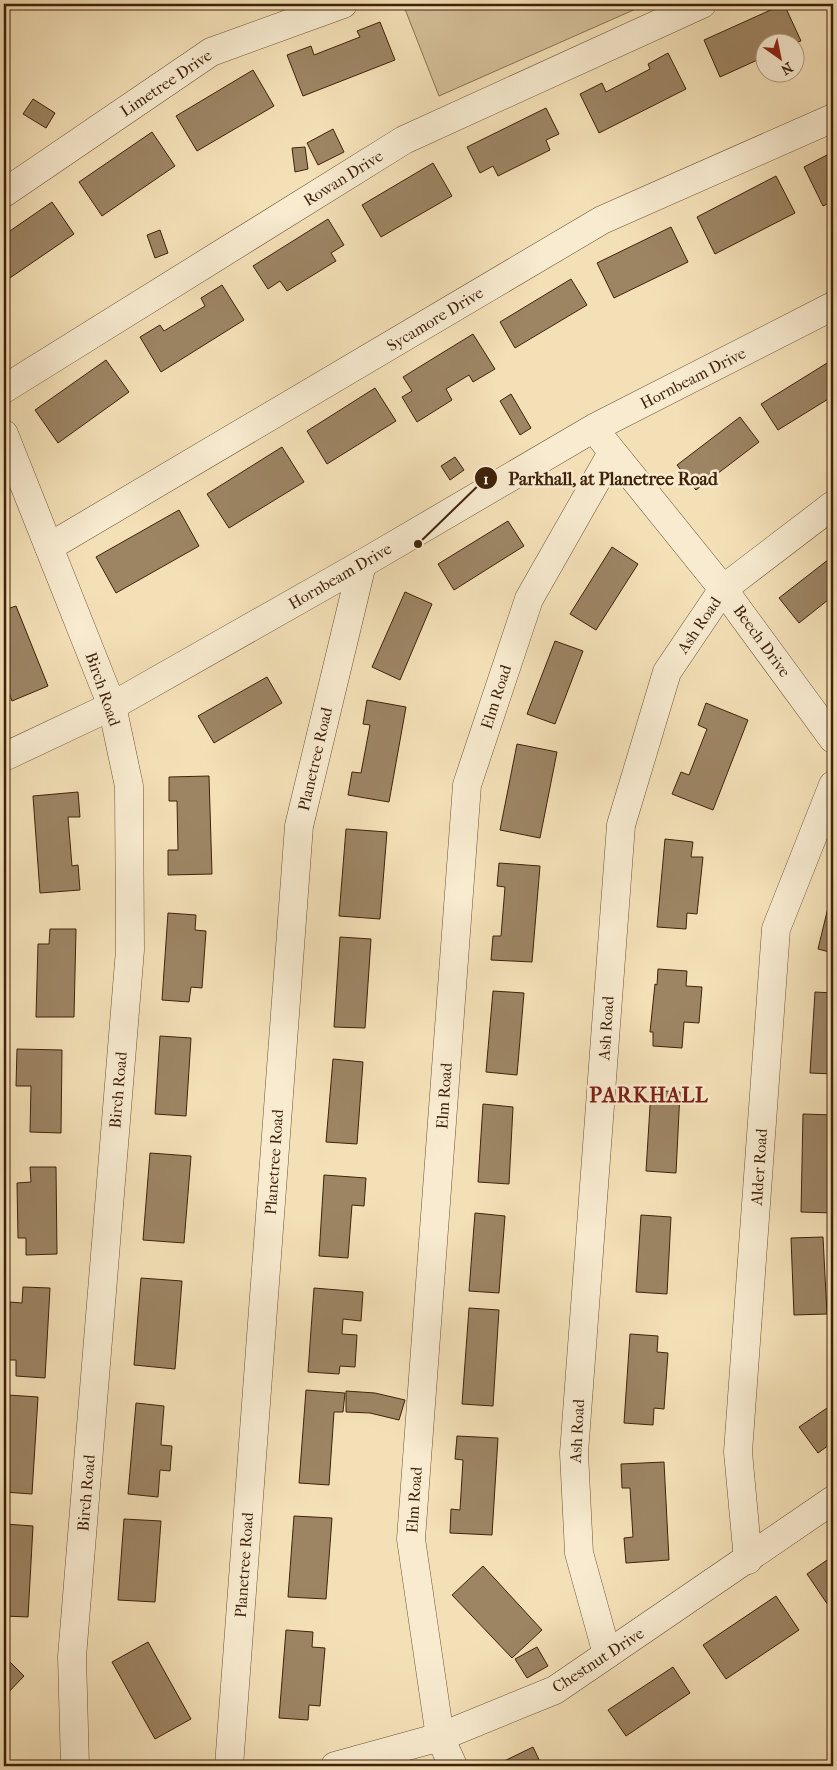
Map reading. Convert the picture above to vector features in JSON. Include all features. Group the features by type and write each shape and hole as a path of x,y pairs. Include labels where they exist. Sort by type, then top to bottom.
{"street":[{"name":"Limetree Drive","path":"4,193 211,52 343,4"},
{"name":"Rowan Drive","path":"4,389 404,140 702,4"},
{"name":"Sycamore Drive","path":"50,547 602,220 833,118"},
{"name":"Hornbeam Drive","path":"4,757 112,706 362,564 594,428 833,306"},
{"name":"Beech Drive","path":"594,428 612,454 724,589 833,739"},
{"name":"Birch Road","path":"4,434 112,706 129,786 130,950 72,1657 75,1766"},
{"name":"Elm Road","path":"453,1766 440,1737 411,1540 467,785 529,599 612,454"},
{"name":"Ash Road","path":"606,1654 579,1553 574,1452 621,825 667,672 724,589 833,505"},
{"name":"Planetree Road","path":"229,1766 299,826 362,564"},
{"name":"Alder Road","path":"748,1560 738,1452 776,929 833,785"},
{"name":"Chestnut Drive","path":"335,1766 440,1737 555,1690 748,1560 833,1500"}],"shaded area":[{"path":"403,4 647,4 439,96"}],"building":[{"path":"784,4 797,32 754,32 754,62 720,77 704,40"},
{"path":"380,22 395,60 303,96 287,55 311,46 314,55 360,37 357,31"},
{"path":"668,53 686,89 599,133 580,94 602,83 606,92 650,69 648,64"},
{"path":"253,70 274,106 197,151 176,116"},
{"path":"33,99 55,113 46,128 23,114"},
{"path":"546,108 559,134 546,140 550,150 498,176 493,166 480,173 467,147"},
{"path":"333,129 344,152 318,165 307,143"},
{"path":"152,132 175,166 102,216 79,182"},
{"path":"305,147 308,169 295,172 292,148"},
{"path":"827,155 833,164 833,201 823,206 804,167"},
{"path":"433,163 452,196 381,237 362,205"},
{"path":"776,176 795,213 715,254 697,217"},
{"path":"52,202 74,234 4,282 4,235"},
{"path":"328,219 344,245 331,253 336,261 287,291 280,281 268,289 253,266"},
{"path":"671,227 688,262 614,298 597,263"},
{"path":"160,230 168,253 155,258 147,235"},
{"path":"571,279 587,305 515,348 500,322"},
{"path":"222,285 244,320 161,372 140,337 160,325 164,331 205,306 201,298"},
{"path":"473,334 495,369 473,382 469,375 446,389 452,400 417,422 402,397 412,391 403,377"},
{"path":"106,360 129,392 58,443 35,410"},
{"path":"832,360 833,396 778,430 761,404"},
{"path":"375,388 396,421 327,464 307,431"},
{"path":"511,394 531,428 520,435 500,401"},
{"path":"740,417 759,442 696,490 677,465"},
{"path":"282,447 304,482 229,528 207,494"},
{"path":"455,457 464,470 450,480 441,466"},
{"path":"179,510 199,546 116,593 96,557"},
{"path":"508,521 524,546 454,590 438,564"},
{"path":"612,547 638,564 596,630 570,614"},
{"path":"833,556 833,596 799,623 779,598"},
{"path":"405,592 432,604 400,680 372,667"},
{"path":"16,606 48,686 12,701 4,680 4,610"},
{"path":"555,641 583,651 555,724 527,714"},
{"path":"267,677 282,703 214,743 198,716"},
{"path":"367,700 406,707 389,802 348,795 352,772 361,773 370,725 363,724"},
{"path":"706,703 748,720 713,810 672,794 681,772 689,775 707,729 698,725"},
{"path":"517,744 557,752 540,838 500,830"},
{"path":"209,776 212,874 168,875 168,850 178,850 177,801 169,801 169,777"},
{"path":"78,792 80,817 68,817 72,866 78,865 80,890 40,893 33,796"},
{"path":"346,829 387,832 380,919 339,916"},
{"path":"665,839 693,842 691,857 703,857 697,914 687,913 686,929 657,927"},
{"path":"499,863 540,866 532,962 491,960 493,936 501,936 505,887 497,886"},
{"path":"833,887 833,953 818,949"},
{"path":"168,913 196,915 195,930 206,931 202,988 191,987 189,1002 162,1000"},
{"path":"50,929 76,929 74,1017 36,1017 38,944 49,944"},
{"path":"340,937 371,939 365,1028 334,1027"},
{"path":"658,969 687,971 686,986 702,987 699,1023 684,1022 682,1048 653,1046 653,1032 650,1032"},
{"path":"493,991 524,993 517,1075 486,1072"},
{"path":"815,992 833,993 833,1074 810,1073"},
{"path":"160,1036 191,1038 186,1116 155,1114"},
{"path":"17,1049 62,1050 61,1133 30,1132 31,1086 16,1086"},
{"path":"333,1059 363,1062 357,1144 326,1142"},
{"path":"651,1090 680,1092 676,1173 646,1171"},
{"path":"483,1104 513,1107 509,1184 478,1182"},
{"path":"803,1114 833,1115 833,1213 801,1212"},
{"path":"150,1153 191,1156 184,1243 143,1240"},
{"path":"30,1167 56,1167 57,1254 26,1255 26,1238 18,1238 17,1183 31,1182"},
{"path":"324,1175 366,1178 364,1206 352,1205 348,1258 319,1256"},
{"path":"475,1213 505,1216 499,1293 469,1291"},
{"path":"641,1215 671,1217 667,1294 636,1292"},
{"path":"823,1237 827,1314 794,1315 791,1238"},
{"path":"141,1278 182,1281 175,1369 134,1365"},
{"path":"23,1287 50,1288 45,1378 16,1376 16,1360 7,1360 10,1302 22,1303"},
{"path":"314,1288 363,1292 361,1321 343,1319 342,1334 357,1335 355,1367 340,1366 339,1374 308,1372"},
{"path":"469,1308 499,1310 493,1406 462,1404"},
{"path":"630,1334 658,1336 657,1352 668,1353 664,1409 654,1408 653,1425 624,1423"},
{"path":"306,1390 345,1393 343,1412 334,1412 329,1485 299,1483"},
{"path":"346,1391 375,1393 405,1400 399,1420 370,1413 346,1412"},
{"path":"8,1395 38,1397 32,1494 4,1492"},
{"path":"136,1403 164,1406 161,1445 172,1446 170,1471 160,1470 158,1497 128,1494"},
{"path":"833,1404 833,1442 818,1453 799,1427"},
{"path":"457,1436 498,1438 492,1535 450,1533 451,1509 460,1510 463,1460 455,1459"},
{"path":"664,1462 669,1560 626,1563 624,1538 633,1537 630,1488 622,1488 621,1464"},
{"path":"294,1516 332,1518 326,1599 288,1597"},
{"path":"124,1519 161,1521 155,1602 118,1600"},
{"path":"5,1524 33,1526 28,1617 4,1616"},
{"path":"833,1556 833,1606 830,1608 807,1574"},
{"path":"483,1566 542,1630 512,1658 452,1595"},
{"path":"776,1596 799,1630 726,1679 703,1645"},
{"path":"286,1630 313,1632 312,1647 325,1648 320,1706 309,1705 308,1720 279,1718"},
{"path":"148,1642 191,1719 155,1739 112,1662"},
{"path":"537,1647 548,1666 527,1678 515,1659"},
{"path":"4,1656 24,1676 4,1697"},
{"path":"673,1667 690,1693 626,1736 608,1710"},
{"path":"533,1747 542,1766 496,1766 496,1765"}],"place":[{"name":"Parkhall, at Planetree Road","path":"418,544"}],"district":[{"name":"PARKHALL","path":"649,1095"}]}
